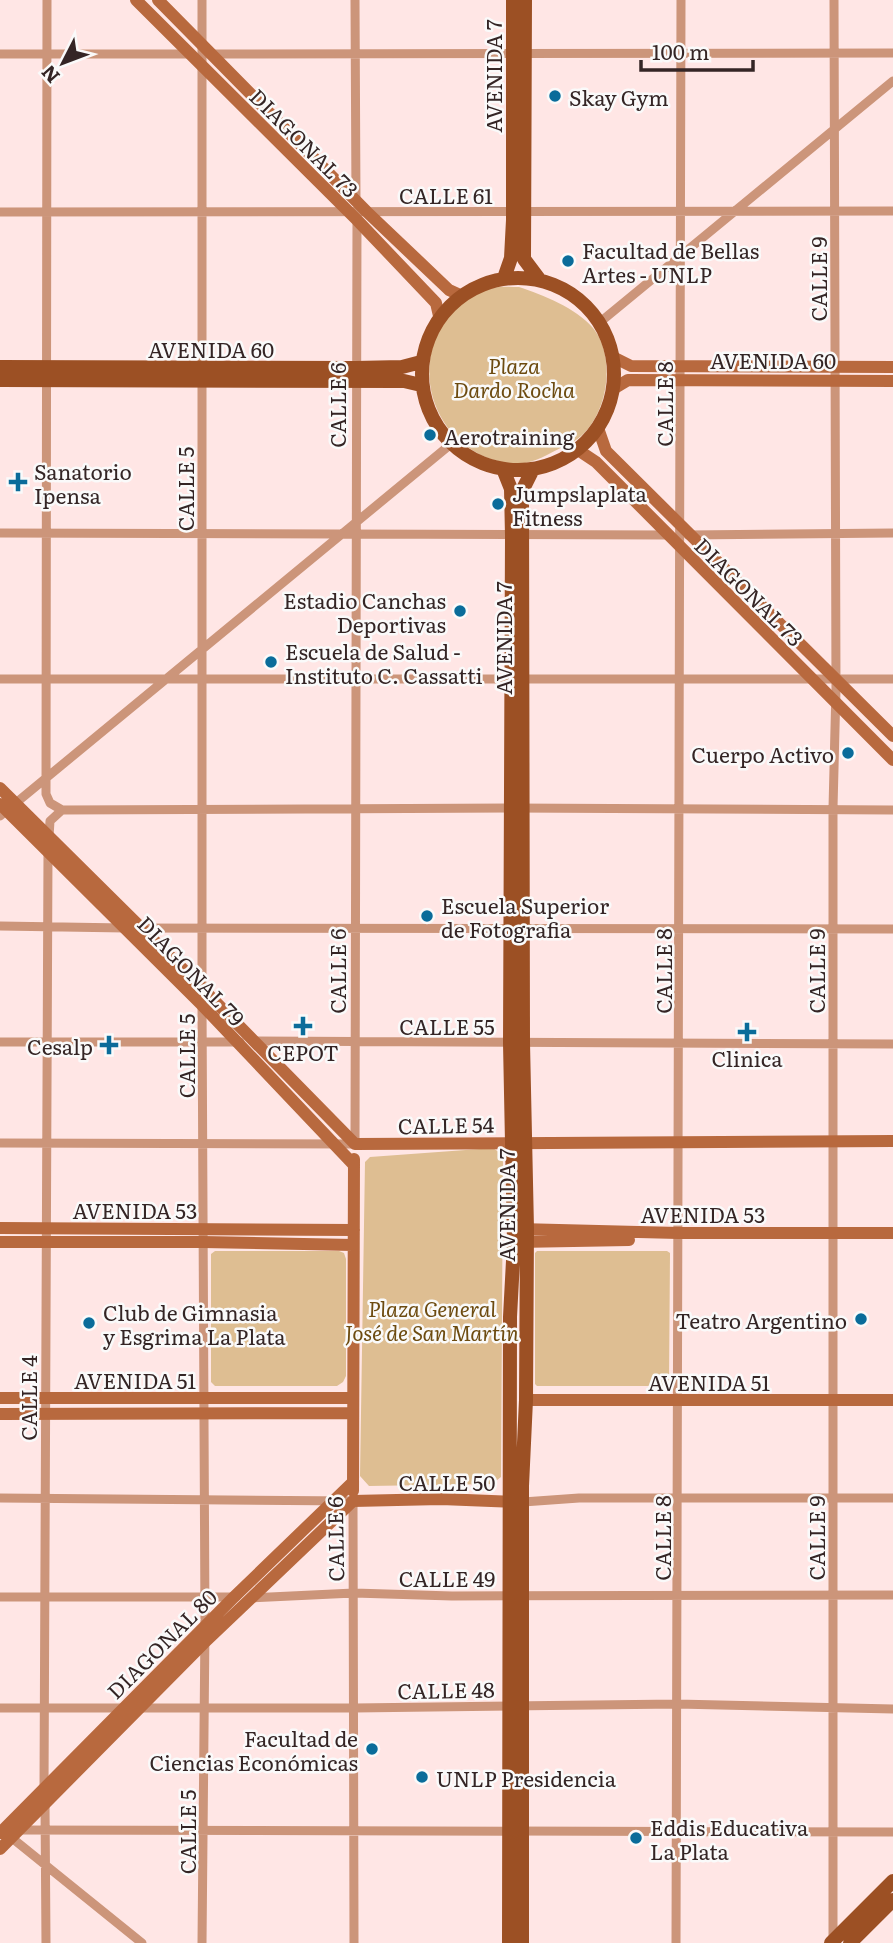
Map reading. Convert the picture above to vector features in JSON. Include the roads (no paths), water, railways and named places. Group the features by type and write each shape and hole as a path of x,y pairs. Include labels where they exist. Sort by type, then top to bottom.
{"main road":[{"name":"DIAGONAL 73","path":"136,0 201,54 357,211 454,293"},
{"name":"DIAGONAL 73","path":"158,0 201,54"},
{"name":"AVENIDA 7","path":"513,0 519,54"},
{"name":"AVENIDA 7","path":"525,0 519,54 519,212 524,259 539,279"},
{"name":"DIAGONAL 73","path":"357,211 438,309"},
{"name":"AVENIDA 7","path":"504,278 511,258 519,212"},
{"path":"504,278 539,279 572,294 599,323 613,357 613,389 598,428 578,450 533,469 503,469 478,462 451,444 430,414 421,385 421,362 438,309 454,293 504,278"},
{"name":"AVENIDA 60","path":"613,357 631,366 893,367"},
{"name":"AVENIDA 60","path":"0,367 47,373 355,375 403,374 421,362"},
{"name":"AVENIDA 60","path":"0,380 47,373"},
{"name":"AVENIDA 60","path":"403,374 421,385"},
{"name":"AVENIDA 60","path":"613,389 628,380 893,381"},
{"name":"DIAGONAL 73","path":"598,428 606,451 679,536 811,679 893,760"},
{"name":"DIAGONAL 73","path":"578,450 596,462 679,536 893,736"},
{"path":"596,462 599,453 606,451"},
{"name":"AVENIDA 7","path":"503,469 511,489 517,535"},
{"name":"AVENIDA 7","path":"517,1502 526,1400 517,1043 517,535 522,491 533,469"},
{"name":"DIAGONAL 79","path":"0,788 4,809 202,1005 354,1165"},
{"name":"DIAGONAL 79","path":"4,809 49,837 355,1144"},
{"name":"CALLE 54","path":"355,1144 893,1141"},
{"name":"CALLE 6","path":"353,1501 355,1144"},
{"name":"AVENIDA 53","path":"0,1228 203,1235 353,1245"},
{"name":"AVENIDA 53","path":"0,1242 354,1230"},
{"name":"AVENIDA 53","path":"520,1236 833,1237 893,1233"},
{"name":"AVENIDA 7","path":"520,1236 510,1317 517,1502 516,1830 522,1943"},
{"name":"AVENIDA 53","path":"833,1237 893,1241"},
{"name":"AVENIDA 51","path":"0,1398 354,1398"},
{"name":"AVENIDA 51","path":"526,1400 893,1400"},
{"name":"AVENIDA 51","path":"0,1414 353,1413"},
{"name":"DIAGONAL 80","path":"0,1849 5,1831 44,1788 233,1597 352,1483"},
{"name":"CALLE 50","path":"353,1501 440,1499 517,1502"},
{"name":"DIAGONAL 80","path":"5,1831 45,1802 204,1643 353,1501"},
{"name":"AVENIDA 7","path":"509,1943 516,1830"},
{"path":"832,1942 893,1881"},
{"path":"850,1943 893,1900"}],"street":[{"path":"47,0 47,798 55,808 893,810"},
{"name":"CALLE 5","path":"202,0 201,927 205,1597 202,1943"},
{"name":"CALLE 6","path":"355,0 355,1144"},
{"name":"CALLE 8","path":"676,1943 681,0"},
{"name":"CALLE 9","path":"832,1942 834,0"},
{"path":"0,54 893,53"},
{"path":"599,323 893,80"},
{"name":"CALLE 61","path":"0,212 893,211"},
{"path":"4,809 47,778 451,444"},
{"path":"0,533 679,536 893,533"},
{"path":"0,679 893,679"},
{"path":"49,837 50,821 62,810"},
{"name":"CALLE 4","path":"46,1943 44,1398 48,852"},
{"path":"0,926 893,929"},
{"name":"CALLE 55","path":"0,1042 893,1044"},
{"name":"CALLE 54","path":"0,1143 355,1144"},
{"name":"CALLE 50","path":"0,1498 353,1501"},
{"name":"CALLE 50","path":"517,1502 579,1498 893,1498"},
{"name":"CALLE 6","path":"353,1501 354,1943"},
{"name":"CALLE 49","path":"0,1597 254,1598 354,1593 453,1596 893,1595"},
{"name":"CALLE 48","path":"0,1708 204,1709 677,1704 893,1709"},
{"path":"5,1831 893,1832"},
{"path":"5,1831 142,1943"}],"place":[{"name":"Skay Gym","path":"555,96"},
{"name":"Facultad de Bellas Artes - UNLP","path":"568,261"},
{"name":"Aerotraining","path":"430,435"},
{"name":"Sanatorio Ipensa","path":"18,482"},
{"name":"Jumpslaplata Fitness","path":"498,504"},
{"name":"Estadio Canchas Deportivas","path":"460,611"},
{"name":"Escuela de Salud - Instituto C. Cassatti","path":"271,662"},
{"name":"Cuerpo Activo","path":"848,753"},
{"name":"Escuela Superior de Fotografia","path":"427,916"},
{"name":"CEPOT","path":"303,1026"},
{"name":"Clinica","path":"747,1032"},
{"name":"Cesalp","path":"109,1045"},
{"name":"Teatro Argentino","path":"861,1319"},
{"name":"Club de Gimnasia y Esgrima La Plata","path":"89,1323"},
{"name":"Facultad de Ciencias Económicas","path":"372,1749"},
{"name":"UNLP Presidencia","path":"422,1777"},
{"name":"Eddis Educativa La Plata","path":"636,1838"}],"park label":[{"name":"Plaza Dardo Rocha","path":"514,376"},
{"name":"Plaza General José de San Martín","path":"432,1319"}]}
